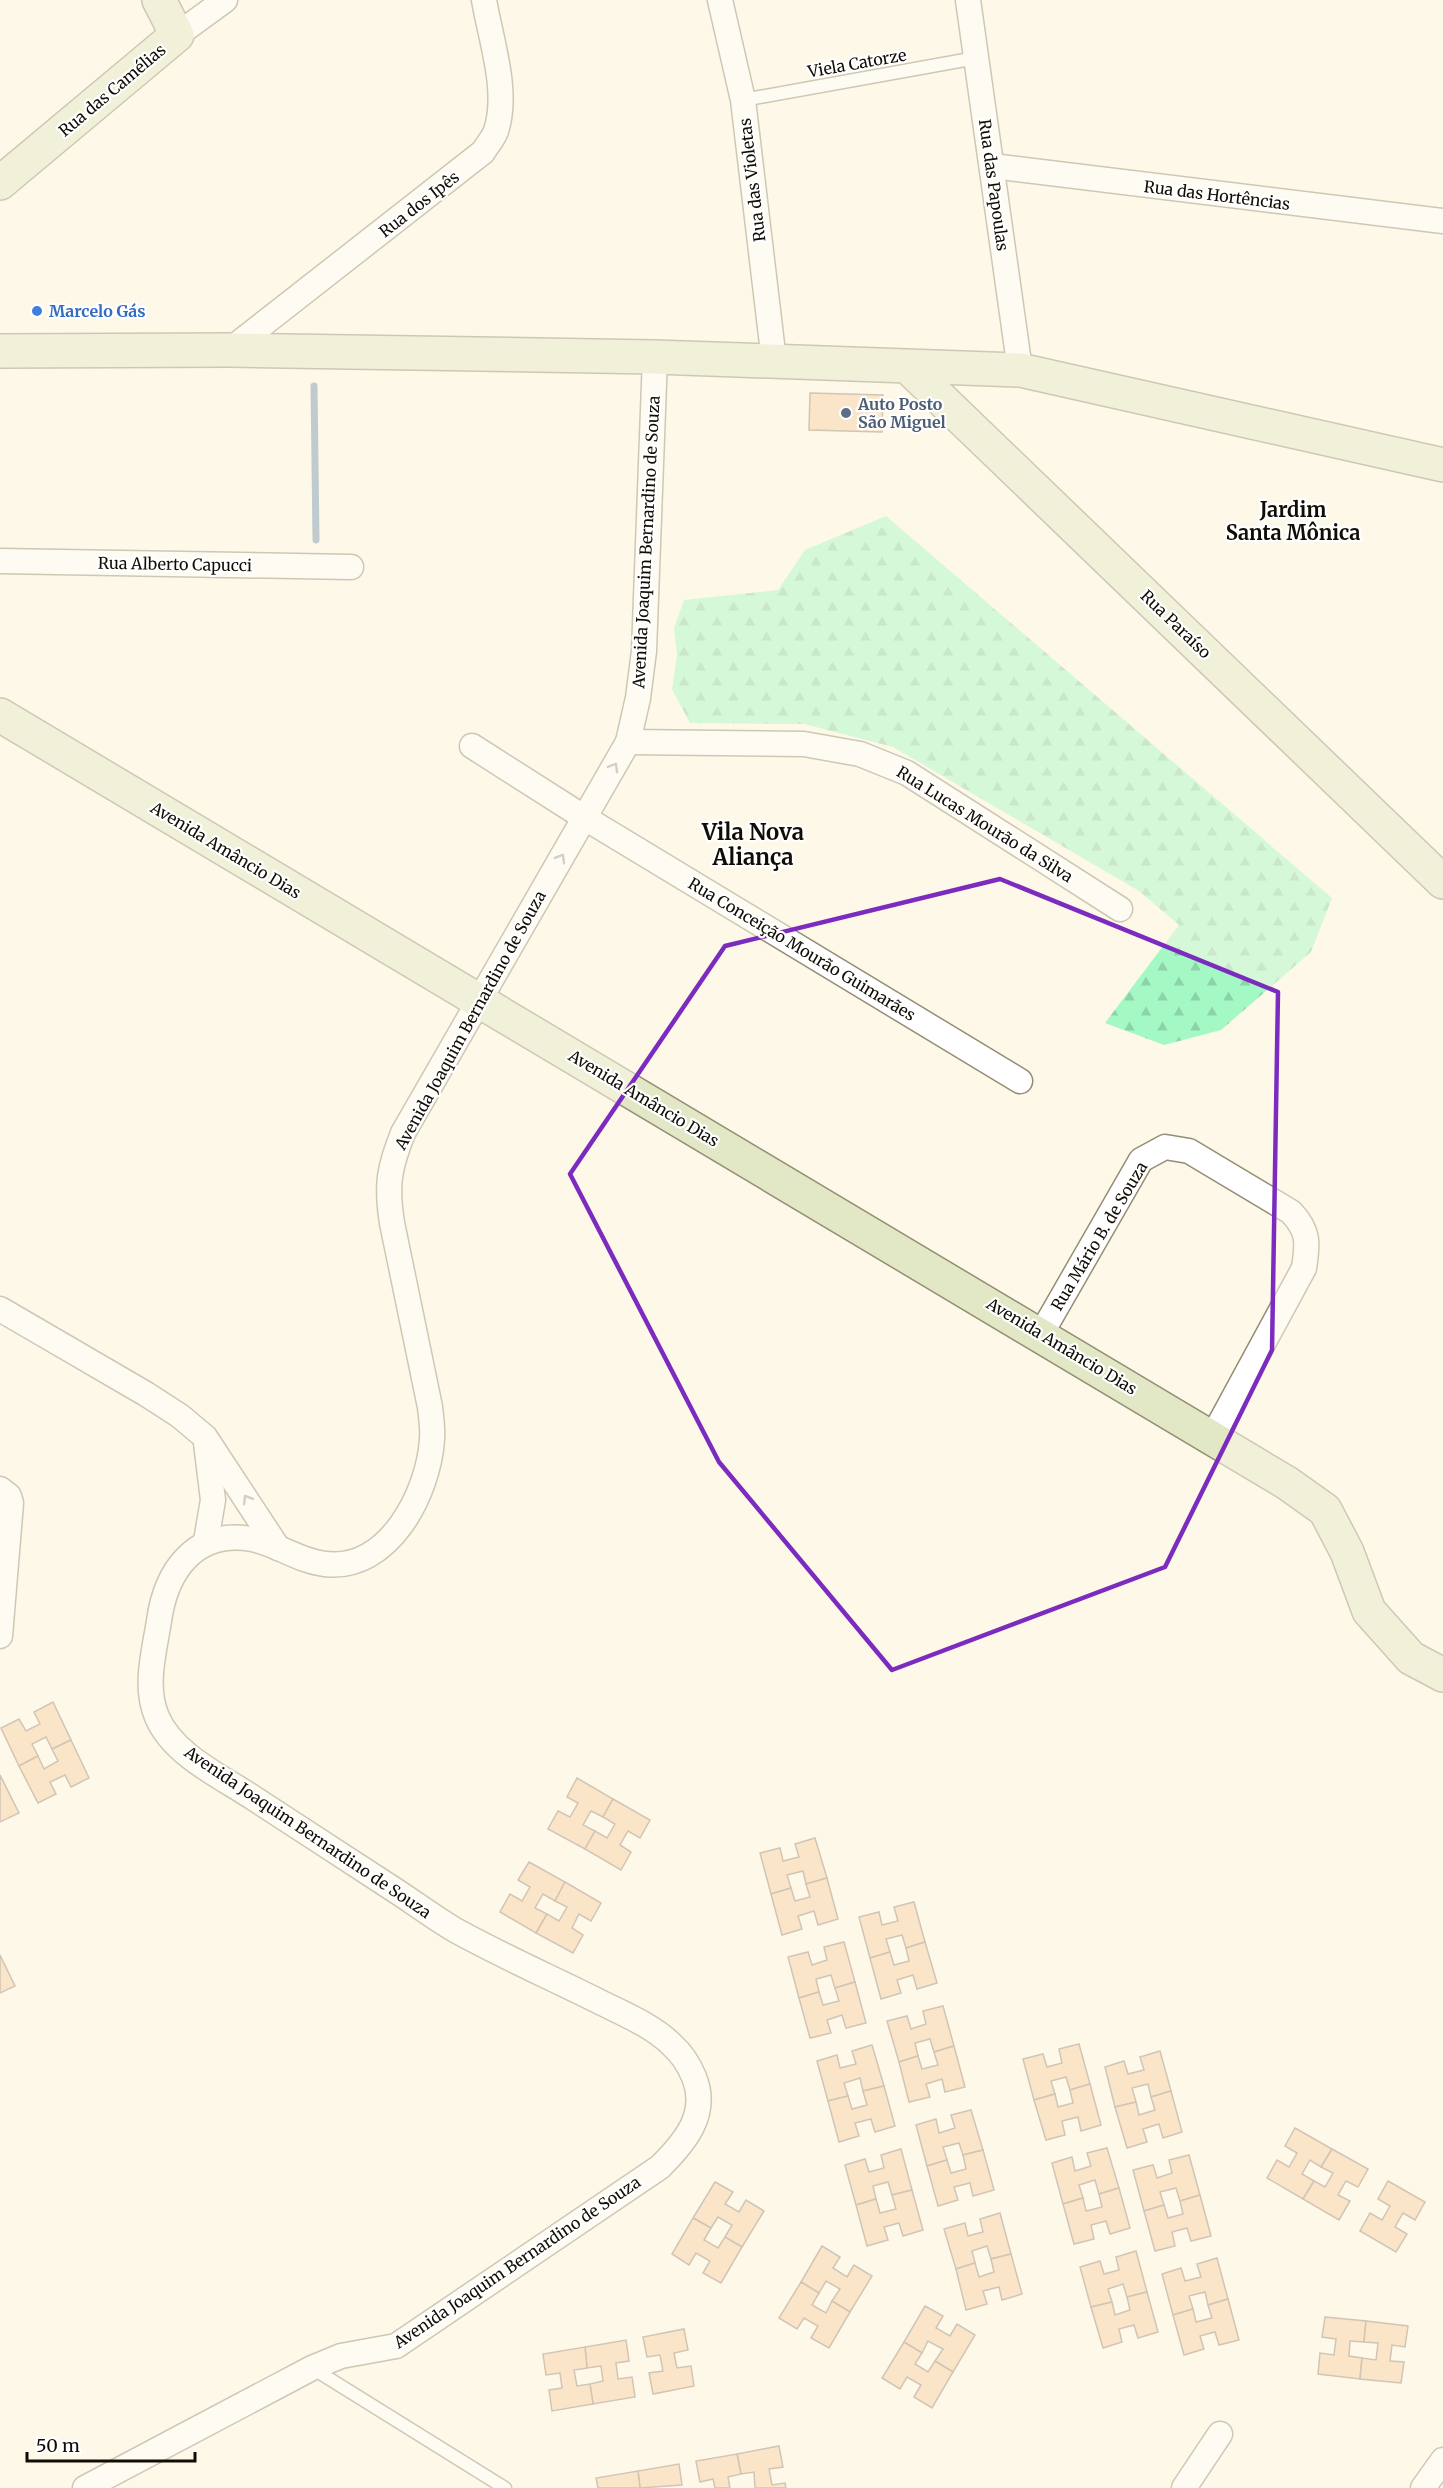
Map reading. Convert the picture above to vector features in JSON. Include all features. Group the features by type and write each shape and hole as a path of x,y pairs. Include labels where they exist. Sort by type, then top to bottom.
{"street":[{"path":"159,0 177,35"},
{"name":"Rua das Camélias","path":"0,183 177,35 225,0"},
{"name":"Rua dos Ipês","path":"230,351 483,152 495,134 500,112 500,89 484,0"},
{"name":"Rua das Violetas","path":"720,0 743,100 774,361"},
{"name":"Rua das Papoulas","path":"968,0 1020,370"},
{"name":"Rua das Hortências","path":"992,166 1443,221"},
{"path":"0,351 230,351 655,357 908,368 1020,370 1443,465"},
{"name":"Avenida Joaquim Bernardino de Souza","path":"85,2488 312,2368 341,2356 396,2346 660,2167 682,2144 695,2122 699,2099 695,2078 684,2058 671,2043 652,2030 453,1929 210,1770 167,1735 151,1701 150,1684 160,1611 168,1586 180,1565 206,1541 232,1537 254,1540 329,1565 367,1556 382,1546 398,1528 422,1482 432,1438 430,1407 392,1223 389,1203 390,1165 403,1133 628,742 638,698 644,651 655,357"},
{"name":"Rua Paraíso","path":"908,368 1443,882"},
{"name":"Rua Alberto Capucci","path":"0,561 351,567"},
{"name":"Avenida Amâncio Dias","path":"0,715 1287,1482 1325,1510 1347,1552 1369,1611 1411,1658 1443,1675"},
{"name":"Rua Lucas Mourão da Silva","path":"628,742 804,744 860,754 907,773 1120,909"},
{"name":"Rua Conceição Mourão Guimarães","path":"472,746 585,818 1020,1081"},
{"name":"Rua Mário B. de Souza","path":"1041,1334 1141,1160 1165,1147 1189,1151 1291,1212 1304,1225 1307,1247 1304,1268 1213,1437"},
{"path":"0,1309 146,1394 180,1416 205,1437 278,1548"},
{"path":"205,1437 213,1500 206,1541"},
{"path":"0,1489 9,1496 11,1503 0,1636"},
{"path":"1184,2488 1220,2434"},
{"path":"1424,2488 1443,2460"}],"lane":[{"name":"Viela Catorze","path":"743,100 976,58"},
{"path":"312,2368 505,2488"}],"highlighted area":[{"path":"1000,879 1278,992 1272,1350 1165,1567 892,1670 719,1462 570,1174 725,946"}],"green space":[{"path":"886,516 1332,898 1311,952 1221,1030 1164,1045 1105,1023 1179,925 1139,891 893,747 804,724 690,723 672,689 677,655 674,628 684,600 778,590 805,550"}],"building":[{"name":"Auto Posto São Miguel","path":"810,393 883,395 882,432 809,430"},
{"path":"53,1702 71,1740 52,1749 46,1737 32,1744 38,1756 19,1766 1,1728 19,1719 26,1731 40,1724 34,1712"},
{"path":"71,1740 89,1778 71,1787 65,1775 50,1782 56,1794 38,1803 19,1766 38,1756 44,1769 58,1761 52,1749"},
{"path":"0,1775 19,1813 0,1822"},
{"path":"577,1778 613,1799 603,1817 591,1811 583,1825 595,1831 585,1849 548,1829 558,1811 570,1817 578,1803 567,1797"},
{"path":"613,1799 650,1820 640,1838 628,1831 620,1845 631,1852 621,1870 585,1849 595,1831 607,1838 615,1824 603,1817"},
{"path":"815,1838 827,1878 806,1884 803,1871 787,1875 791,1888 771,1894 760,1853 780,1848 783,1861 799,1857 795,1844"},
{"path":"529,1862 565,1882 555,1901 543,1894 535,1908 547,1914 536,1933 500,1912 510,1894 522,1901 530,1887 518,1880"},
{"path":"827,1878 838,1919 818,1925 814,1911 798,1916 802,1929 782,1935 771,1894 791,1888 795,1901 810,1897 806,1884"},
{"path":"565,1882 601,1903 591,1921 579,1914 572,1928 583,1935 573,1953 536,1933 547,1914 559,1921 567,1907 555,1901"},
{"path":"914,1902 925,1942 906,1948 902,1935 886,1939 890,1952 870,1958 859,1917 879,1912 882,1925 898,1921 894,1907"},
{"path":"844,1942 855,1982 835,1988 831,1975 816,1979 819,1992 799,1998 788,1957 808,1952 812,1965 827,1960 824,1947"},
{"path":"925,1942 937,1983 917,1989 913,1975 897,1980 901,1993 881,1999 870,1958 890,1952 894,1965 909,1961 906,1948"},
{"path":"0,1955 15,1986 0,1993"},
{"path":"855,1982 866,2023 846,2028 842,2015 827,2020 831,2033 810,2038 799,1998 819,1992 823,2005 839,2001 835,1988"},
{"path":"943,2006 954,2046 934,2052 930,2039 915,2043 918,2056 899,2062 887,2021 907,2016 911,2029 926,2024 923,2011"},
{"path":"1079,2044 1090,2084 1070,2090 1066,2077 1051,2081 1055,2094 1034,2100 1023,2059 1043,2054 1047,2067 1062,2063 1059,2049"},
{"path":"872,2045 884,2086 863,2091 860,2078 844,2083 848,2096 828,2101 817,2061 837,2055 840,2068 856,2064 852,2051"},
{"path":"954,2046 965,2087 945,2092 942,2079 926,2084 930,2097 909,2102 899,2062 918,2056 922,2069 938,2065 934,2052"},
{"path":"1160,2051 1171,2091 1151,2097 1148,2084 1132,2088 1136,2102 1115,2107 1105,2067 1124,2061 1128,2074 1144,2070 1140,2057"},
{"path":"1090,2084 1101,2125 1081,2131 1078,2117 1062,2121 1065,2135 1046,2140 1034,2100 1055,2094 1058,2107 1073,2103 1070,2090"},
{"path":"884,2086 895,2126 875,2132 871,2119 855,2123 859,2136 839,2142 828,2101 848,2096 852,2109 867,2105 863,2091"},
{"path":"1171,2091 1182,2132 1163,2138 1159,2124 1143,2129 1147,2142 1127,2148 1115,2107 1136,2102 1139,2115 1155,2110 1151,2097"},
{"path":"971,2110 983,2150 963,2155 959,2143 943,2147 947,2160 927,2166 916,2125 936,2119 939,2133 955,2128 951,2115"},
{"path":"1295,2128 1332,2149 1321,2167 1310,2160 1302,2174 1314,2181 1303,2199 1267,2178 1277,2160 1289,2167 1297,2153 1285,2146"},
{"path":"1107,2148 1119,2188 1099,2194 1095,2180 1079,2185 1083,2198 1063,2204 1052,2163 1072,2157 1075,2171 1091,2166 1087,2153"},
{"path":"901,2149 912,2190 892,2195 888,2182 873,2186 876,2199 856,2205 845,2165 865,2159 869,2172 884,2168 881,2155"},
{"path":"1332,2149 1368,2169 1358,2187 1346,2181 1338,2195 1350,2201 1339,2220 1303,2199 1314,2181 1325,2187 1333,2173 1321,2167"},
{"path":"983,2150 994,2190 973,2196 970,2183 954,2187 958,2200 938,2206 927,2166 947,2160 951,2173 966,2169 963,2155"},
{"path":"1189,2155 1200,2195 1180,2201 1176,2188 1160,2192 1164,2205 1144,2211 1133,2170 1153,2165 1157,2178 1172,2173 1169,2160"},
{"path":"1388,2181 1425,2202 1415,2220 1403,2213 1395,2227 1407,2234 1396,2252 1360,2231 1370,2213 1382,2220 1390,2206 1378,2199"},
{"path":"715,2182 733,2192 725,2204 739,2212 746,2200 764,2211 742,2247 725,2237 732,2225 718,2217 711,2228 693,2218"},
{"path":"1119,2188 1130,2228 1110,2234 1106,2221 1091,2225 1094,2239 1074,2244 1063,2204 1083,2198 1086,2211 1102,2207 1099,2194"},
{"path":"912,2190 923,2230 903,2236 899,2223 884,2227 888,2240 867,2246 856,2205 876,2199 880,2213 896,2209 892,2195"},
{"path":"1200,2195 1211,2236 1191,2241 1187,2228 1172,2232 1175,2246 1155,2251 1144,2211 1164,2205 1168,2218 1183,2214 1180,2201"},
{"path":"1000,2213 1011,2254 991,2259 987,2246 972,2251 975,2263 956,2269 944,2229 965,2223 968,2236 983,2232 980,2219"},
{"path":"693,2218 711,2228 704,2240 718,2248 725,2237 742,2247 721,2283 703,2273 710,2261 696,2253 689,2265 672,2254"},
{"path":"822,2246 840,2257 833,2268 847,2277 854,2265 872,2276 850,2312 832,2301 840,2289 826,2281 819,2293 801,2282"},
{"path":"1136,2251 1147,2292 1127,2297 1123,2284 1108,2289 1112,2302 1091,2307 1080,2267 1100,2261 1104,2274 1119,2270 1116,2257"},
{"path":"1011,2254 1022,2294 1002,2300 999,2287 983,2291 987,2304 966,2310 956,2269 975,2263 979,2277 994,2272 991,2259"},
{"path":"1217,2258 1228,2299 1208,2305 1205,2292 1189,2296 1193,2309 1173,2315 1162,2274 1181,2268 1185,2281 1201,2277 1197,2264"},
{"path":"801,2282 819,2293 812,2305 826,2313 832,2301 850,2312 829,2348 811,2338 818,2326 804,2318 797,2329 779,2318"},
{"path":"1147,2292 1158,2332 1138,2338 1134,2325 1119,2329 1122,2342 1103,2348 1091,2307 1112,2302 1115,2315 1130,2310 1127,2297"},
{"path":"1228,2299 1239,2340 1219,2345 1215,2332 1200,2336 1204,2349 1184,2355 1173,2315 1193,2309 1196,2322 1212,2318 1208,2305"},
{"path":"925,2306 943,2316 936,2328 950,2336 957,2324 975,2335 953,2372 935,2361 943,2349 928,2341 922,2353 904,2342"},
{"path":"1325,2317 1366,2321 1364,2342 1350,2341 1349,2356 1362,2358 1360,2379 1318,2374 1320,2353 1334,2355 1336,2339 1322,2337"},
{"path":"1366,2321 1408,2326 1405,2347 1392,2345 1390,2361 1404,2362 1401,2383 1360,2379 1362,2358 1376,2360 1378,2343 1364,2342"},
{"path":"684,2329 688,2350 674,2353 677,2368 691,2366 694,2386 653,2394 649,2373 663,2371 660,2355 647,2357 643,2337"},
{"path":"626,2340 629,2361 616,2363 618,2379 632,2377 635,2397 593,2404 590,2384 603,2381 601,2366 587,2368 585,2347"},
{"path":"904,2342 922,2353 915,2364 928,2372 935,2361 953,2372 932,2408 914,2397 921,2385 907,2377 900,2389 882,2378"},
{"path":"585,2347 587,2368 574,2370 577,2386 590,2384 593,2404 552,2411 549,2390 562,2388 560,2373 546,2375 543,2354"},
{"path":"779,2446 783,2467 769,2469 772,2485 785,2483 786,2488 755,2488 754,2472 741,2474 737,2454"},
{"path":"737,2454 741,2474 728,2477 730,2488 715,2488 713,2479 700,2482 696,2461"},
{"path":"679,2464 682,2485 640,2488 638,2471"},
{"path":"638,2471 640,2488 598,2488 596,2478"}],"waterway":[{"path":"314,386 316,540"}],"place":[{"name":"Marcelo Gás","path":"37,311"},
{"name":"Auto Posto São Miguel","path":"846,413"}],"district":[{"name":"Jardim Santa Mônica","path":"1293,522"},
{"name":"Vila Nova Aliança","path":"753,844"}]}
